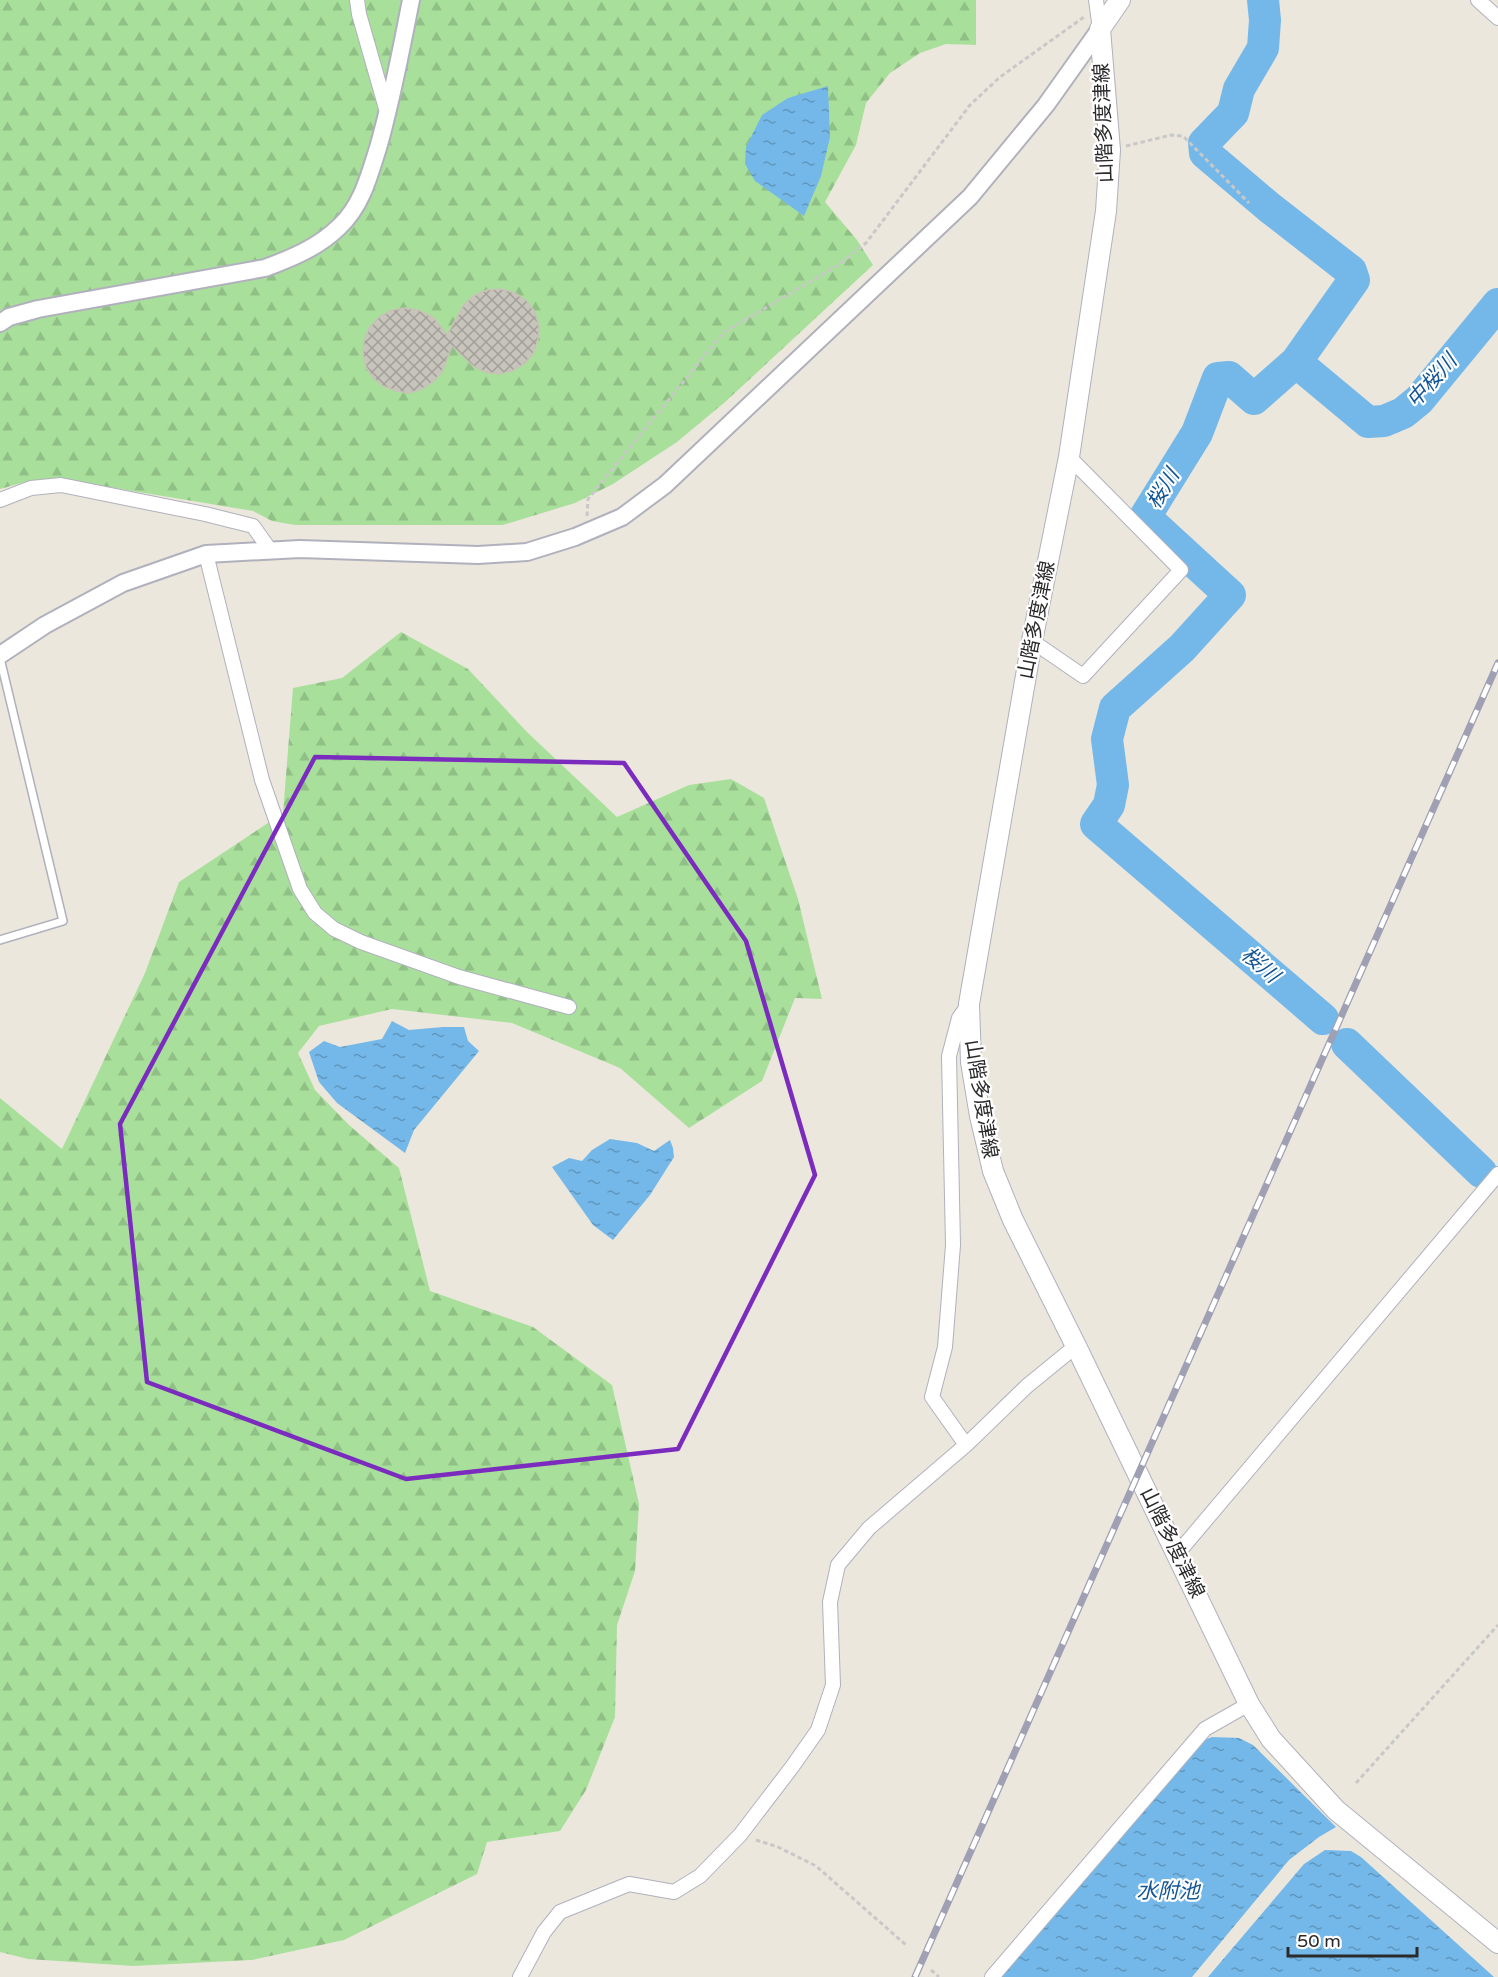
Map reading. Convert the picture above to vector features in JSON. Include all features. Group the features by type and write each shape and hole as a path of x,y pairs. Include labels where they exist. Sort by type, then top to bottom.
{"main road":[{"path":"1100,29 1120,0"},
{"name":"山階多度津線","path":"1100,29 1110,150 1106,211 1069,457 1032,641 969,1004 971,1062 980,1116 993,1171 1013,1220 1249,1704 1271,1739 1336,1810 1498,1942"}],"street":[{"path":"357,0 388,114"},
{"path":"0,323 9,317 38,309 265,268 320,244 341,226 356,207 366,187 388,114 411,0"},
{"path":"1478,0 1498,18"},
{"path":"0,656 45,625 123,583 206,554 270,550 478,555 528,552 585,533 622,517 665,484 970,197 1046,105 1100,29 1097,4"},
{"path":"1032,641 1083,676 1181,570 1069,457"},
{"path":"0,500 31,488 61,485 253,526 270,550"},
{"path":"206,554 262,780 300,889 315,913 334,929 361,942 459,977 568,1007"},
{"path":"966,1445 932,1397 945,1347 953,1245 949,1056 959,1018 969,1004"},
{"path":"1177,1554 1498,1174"},
{"path":"520,1977 544,1932 560,1912 629,1884 674,1892 700,1876 740,1835 818,1730 833,1685 830,1602 838,1565 869,1527 966,1445 1027,1386 1076,1346"},
{"path":"992,1977 1205,1729 1249,1704"}],"lane":[{"path":"0,656 63,921 0,940"}],"path":[{"path":"585,533 588,499 723,333 840,264 866,243 970,105 999,77 1097,4"},
{"path":"1110,150 1171,135 1183,136 1249,203"},
{"path":"1356,1783 1498,1625"},
{"path":"740,1835 778,1847 816,1866 906,1946"},
{"path":"931,1970 939,1977"}],"highlighted area":[{"path":"315,757 624,763 746,941 815,1175 678,1449 406,1479 147,1382 120,1124"}],"green space":[{"path":"0,0 976,0 976,45 946,44 920,53 890,73 866,103 856,145 825,202 857,240 873,265 725,402 677,442 613,484 575,503 503,525 295,525 272,521 253,511 60,479 25,482 0,489"},
{"path":"401,632 468,669 527,732 617,817 689,785 731,779 764,798 798,899 822,999 795,998 762,1081 689,1128 620,1068 512,1023 392,1009 319,1026 298,1053 315,1090 349,1125 399,1168 430,1291 533,1327 612,1385 639,1504 635,1571 617,1625 615,1717 586,1790 560,1831 487,1842 477,1874 344,1940 252,1960 133,1966 28,1959 0,1952 0,1098 62,1149 145,973 179,882 283,813 293,688 342,678"}],"water":[{"path":"828,86 830,137 821,176 804,216 755,181 745,164 746,147 762,115 788,98"},
{"path":"392,1021 409,1030 464,1027 468,1041 479,1051 414,1130 405,1153 337,1103 319,1082 309,1052 324,1041 340,1047 382,1039"},
{"path":"610,1139 637,1143 654,1151 670,1140 674,1157 650,1195 613,1240 593,1225 552,1167 569,1158 582,1161 592,1150"},
{"name":"水附池","path":"1212,1737 1239,1738 1253,1745 1336,1827 1289,1860 1192,1977 997,1977 1196,1743"},
{"path":"1325,1850 1351,1851 1361,1857 1494,1977 1208,1977 1304,1864"}],"building":[{"path":"501,289 515,293 527,301 535,312 539,326 538,340 533,354 524,364 512,371 499,374 485,372 473,366 452,346 442,372 433,382 409,393 383,386 373,378 366,367 363,354 364,341 369,328 379,317 392,310 406,308 421,311 434,318 447,335 463,306 473,296 487,290"}],"waterway":[{"name":"桜川","path":"1263,0 1265,20 1263,48 1239,89 1233,113 1204,143 1205,153 1270,208 1351,271 1354,280 1296,362 1254,399 1229,377 1218,378 1197,433 1145,517 1230,595 1182,648 1115,708 1107,739 1113,785 1109,805 1096,824 1323,1019"},
{"name":"中桜川","path":"1296,362 1368,422 1384,421 1403,413 1419,400 1498,304"},
{"name":"桜川","path":"1347,1044 1481,1172"}],"railway":[{"path":"915,1977 1498,663"}]}
